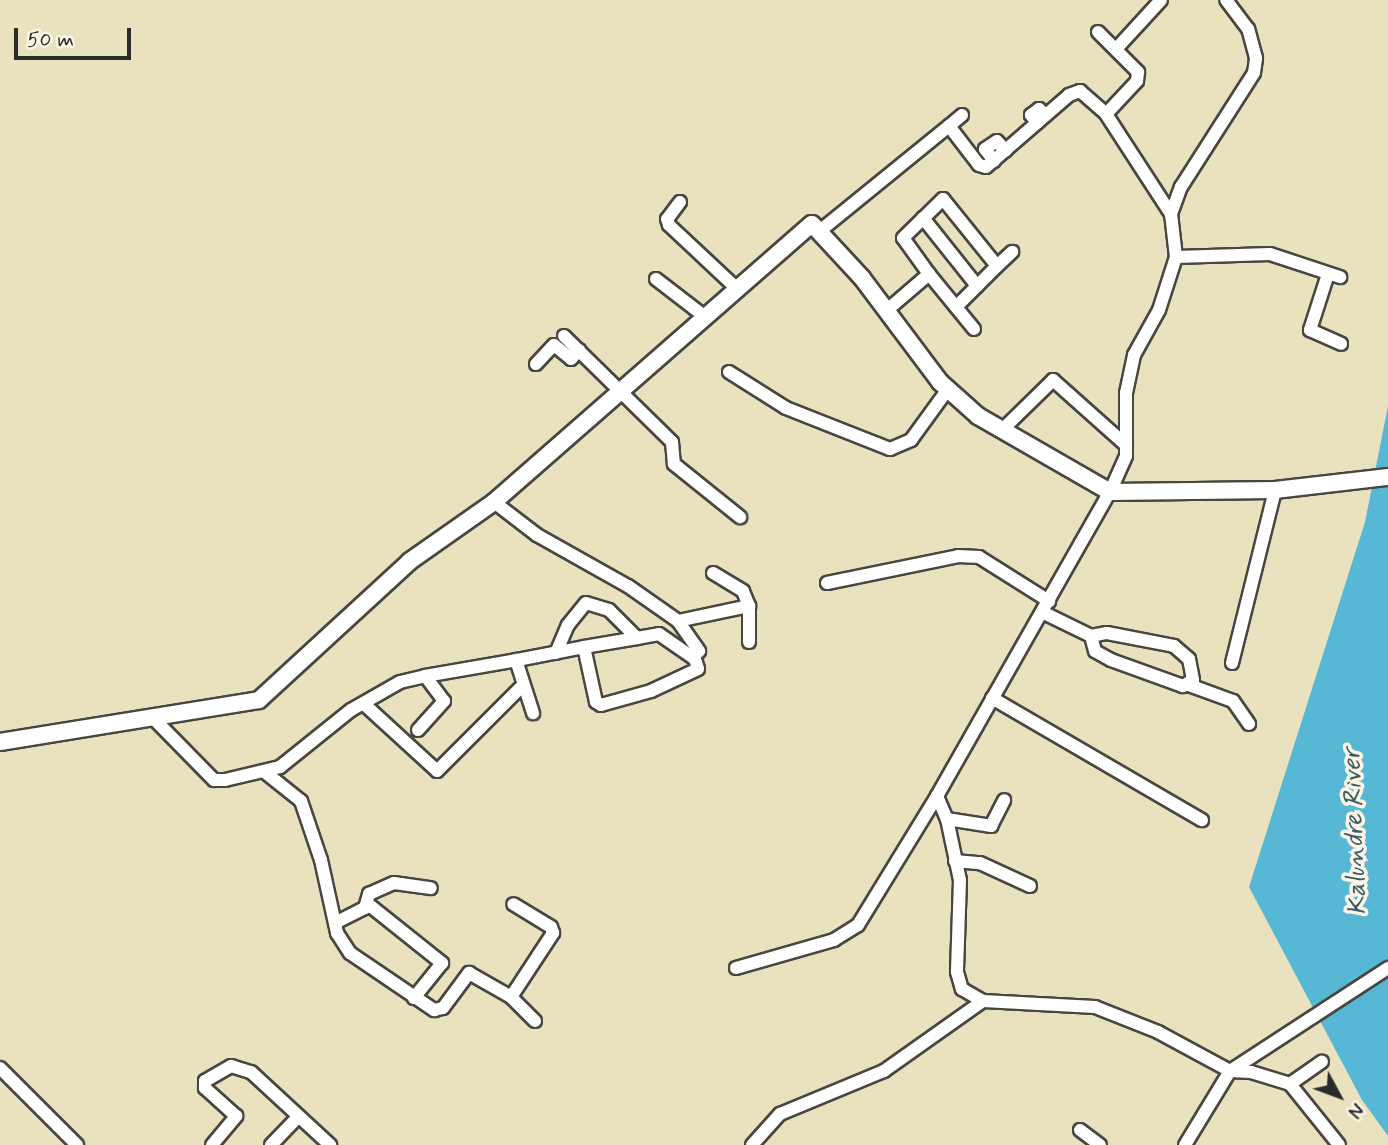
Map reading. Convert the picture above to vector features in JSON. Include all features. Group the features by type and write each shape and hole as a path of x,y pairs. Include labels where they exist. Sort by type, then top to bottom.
{"street":[{"path":"1116,48 1161,0"},
{"path":"1171,214 1181,187 1254,73 1256,58 1248,29 1226,0"},
{"path":"1098,32 1138,72 1137,81 1106,114"},
{"path":"736,968 834,940 858,925 937,796 1046,606 1110,492 1126,456 1126,393 1134,355 1159,310 1176,257 1171,214 1106,114 1080,91 1042,119 993,162 979,165 949,126"},
{"path":"821,230 962,115"},
{"path":"974,329 903,241 923,218 947,200 997,266"},
{"path":"680,202 667,219 669,225 736,288"},
{"path":"923,218 976,286"},
{"path":"0,742 156,720 198,709 237,707 259,700 410,561 494,502 618,390 812,224 821,230 948,389 1002,431 1110,492 1275,490 1388,477"},
{"path":"956,307 1012,252"},
{"path":"1176,257 1270,254 1334,276 1310,330 1341,344"},
{"path":"886,311 929,274"},
{"path":"656,279 704,316"},
{"path":"536,364 554,345 568,346 672,442 674,464 740,517"},
{"path":"729,372 786,408 890,449 911,440 948,389"},
{"path":"1002,431 1053,380 1126,445"},
{"path":"1231,663 1275,490"},
{"path":"494,502 537,535 628,586 678,621 699,651"},
{"path":"827,583 958,556 979,557 1091,636 1095,651 1111,660 1233,701 1250,724"},
{"path":"713,573 743,591 750,606 749,642"},
{"path":"556,653 568,625 586,603 609,610 637,638"},
{"path":"678,621 750,606"},
{"path":"1091,636 1107,633 1174,646 1189,659 1193,680 1189,685"},
{"path":"156,720 214,780 266,773 400,682 425,676 584,647 637,638 668,636 695,659 698,669 652,691 601,705 596,702 584,647"},
{"path":"516,660 533,713"},
{"path":"418,730 444,701 425,676"},
{"path":"364,704 437,771 523,686"},
{"path":"992,698 1202,820"},
{"path":"266,773 301,801 335,923 350,953 414,998 439,1011 469,974 512,998 535,1021"},
{"path":"937,796 947,819 961,908 958,982 984,1001 1094,1007 1158,1032 1230,1071 1251,1072 1290,1084 1339,1145"},
{"path":"947,819 991,825 1004,800"},
{"path":"955,861 980,863 1030,886"},
{"path":"368,904 369,894 394,883 431,888"},
{"path":"335,923 368,904"},
{"path":"368,904 442,963 414,998"},
{"path":"512,998 553,933 551,927 513,904"},
{"path":"1185,1145 1230,1071 1388,968"},
{"path":"752,1145 779,1114 884,1072 984,1001"},
{"path":"1290,1084 1322,1062"},
{"path":"212,1145 236,1116 205,1088 205,1081 231,1066 251,1072 330,1145"},
{"path":"0,1068 77,1145"},
{"path":"271,1145 298,1117"},
{"path":"1080,1130 1100,1145"}],"water":[{"name":"Kalundre River","path":"1388,406 1388,1136 1362,1100 1249,887 1365,522"}]}
